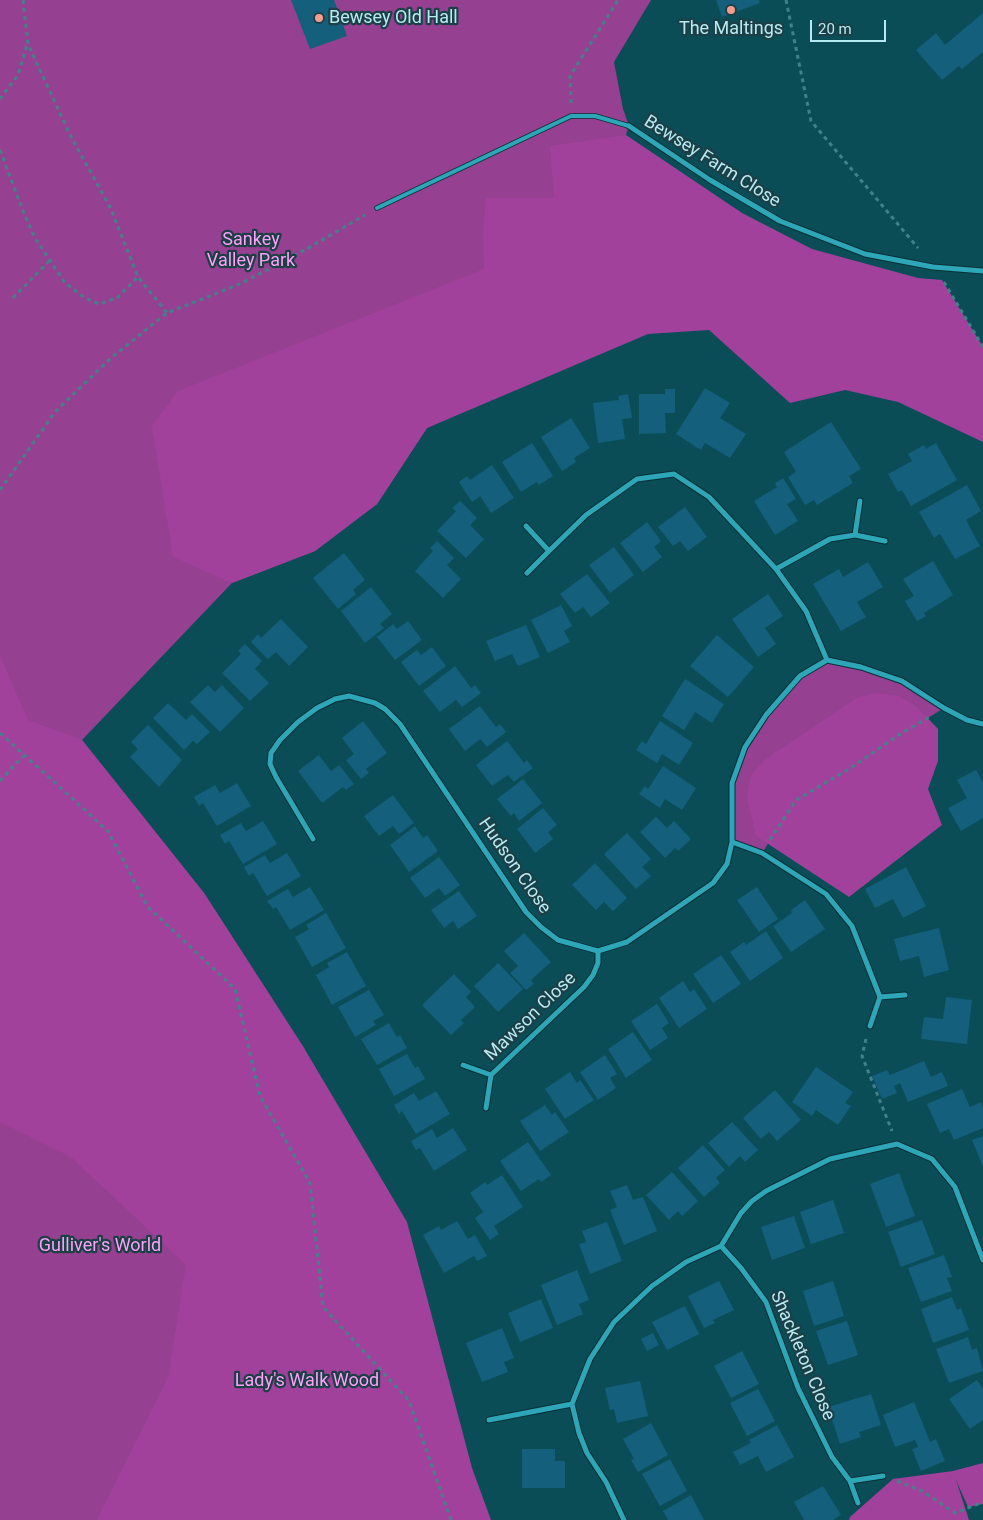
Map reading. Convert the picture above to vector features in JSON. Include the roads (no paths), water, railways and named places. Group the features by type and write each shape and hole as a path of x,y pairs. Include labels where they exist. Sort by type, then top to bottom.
{"street":[{"name":"Bewsey Farm Close","path":"630,126 710,180 780,221 865,254 933,267 983,271"},
{"path":"527,573 586,515 637,479 674,474 709,498 776,568 806,610 826,660"},
{"path":"855,535 860,502"},
{"path":"526,526 549,551"},
{"path":"776,568 830,538 855,535 885,541"},
{"path":"598,951 627,942 713,883 727,864 732,842 732,783 745,747 766,715 800,676 826,660 861,667 902,681 944,708 967,720 983,724"},
{"name":"Hudson Close","path":"313,839 276,777 270,764 271,753 280,740 298,722 317,708 335,699 349,696 375,703 385,709 400,724 526,912 540,927 558,940 598,951"},
{"path":"732,842 762,853 826,894 852,926 880,997 870,1026"},
{"name":"Mawson Close","path":"486,1108 491,1075 584,987 593,976 598,963 598,951"},
{"path":"880,997 905,995"},
{"name":"Mawson Close","path":"463,1065 491,1075"},
{"path":"624,1520 606,1482 587,1453 579,1433 572,1404 590,1359 614,1322 652,1286 686,1262 721,1246 741,1213 766,1190 830,1159 897,1144 932,1160 955,1188 983,1260"},
{"name":"Shackleton Close","path":"721,1246 741,1268 766,1302 798,1388 832,1457 850,1481 858,1503"},
{"path":"489,1420 572,1404"},
{"path":"850,1481 883,1476"}],"lane":[{"path":"377,208 571,116 595,116 630,126"}],"place":[{"name":"The Maltings","path":"731,10"},
{"name":"Bewsey Old Hall","path":"319,18"}],"park label":[{"name":"Sankey Valley Park","path":"251,250"},
{"name":"Gulliver's World","path":"100,1246"},
{"name":"Lady's Walk Wood","path":"307,1381"}]}
